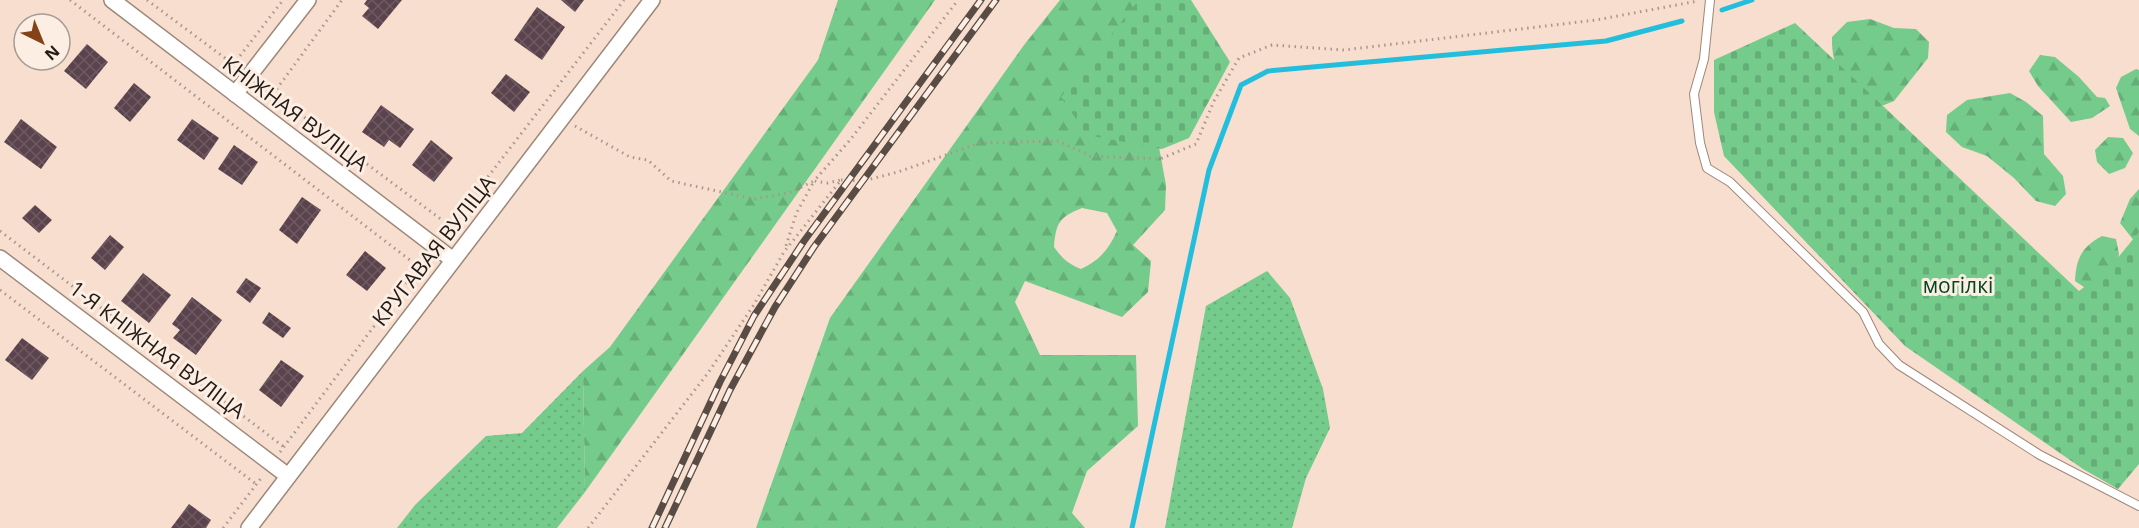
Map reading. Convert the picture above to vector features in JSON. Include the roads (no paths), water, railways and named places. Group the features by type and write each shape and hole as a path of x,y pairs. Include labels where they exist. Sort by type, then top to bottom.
{"street":[{"name":"КНІЖНАЯ ВУЛІЦА","path":"112,0 453,260"},
{"path":"235,94 308,0"},
{"name":"КРУГАВАЯ ВУЛІЦА","path":"249,528 652,0"},
{"name":"1-Я КНІЖНАЯ ВУЛІЦА","path":"0,258 288,476"}],"lane":[{"path":"1708,0 1704,59 1694,94 1700,143 1707,168 1730,182 1863,312 1879,344 1899,365 2040,455 2139,506"}],"waterway":[{"path":"1722,10 1752,0"},
{"path":"1132,528 1209,170 1241,85 1268,71 1606,41 1682,21"}],"railway":[{"path":"652,528 720,382 754,316 804,241 981,0"},
{"path":"665,528 730,390 775,307 814,247 996,0"}],"park label":[{"name":"могілкі","path":"1958,286"}]}
